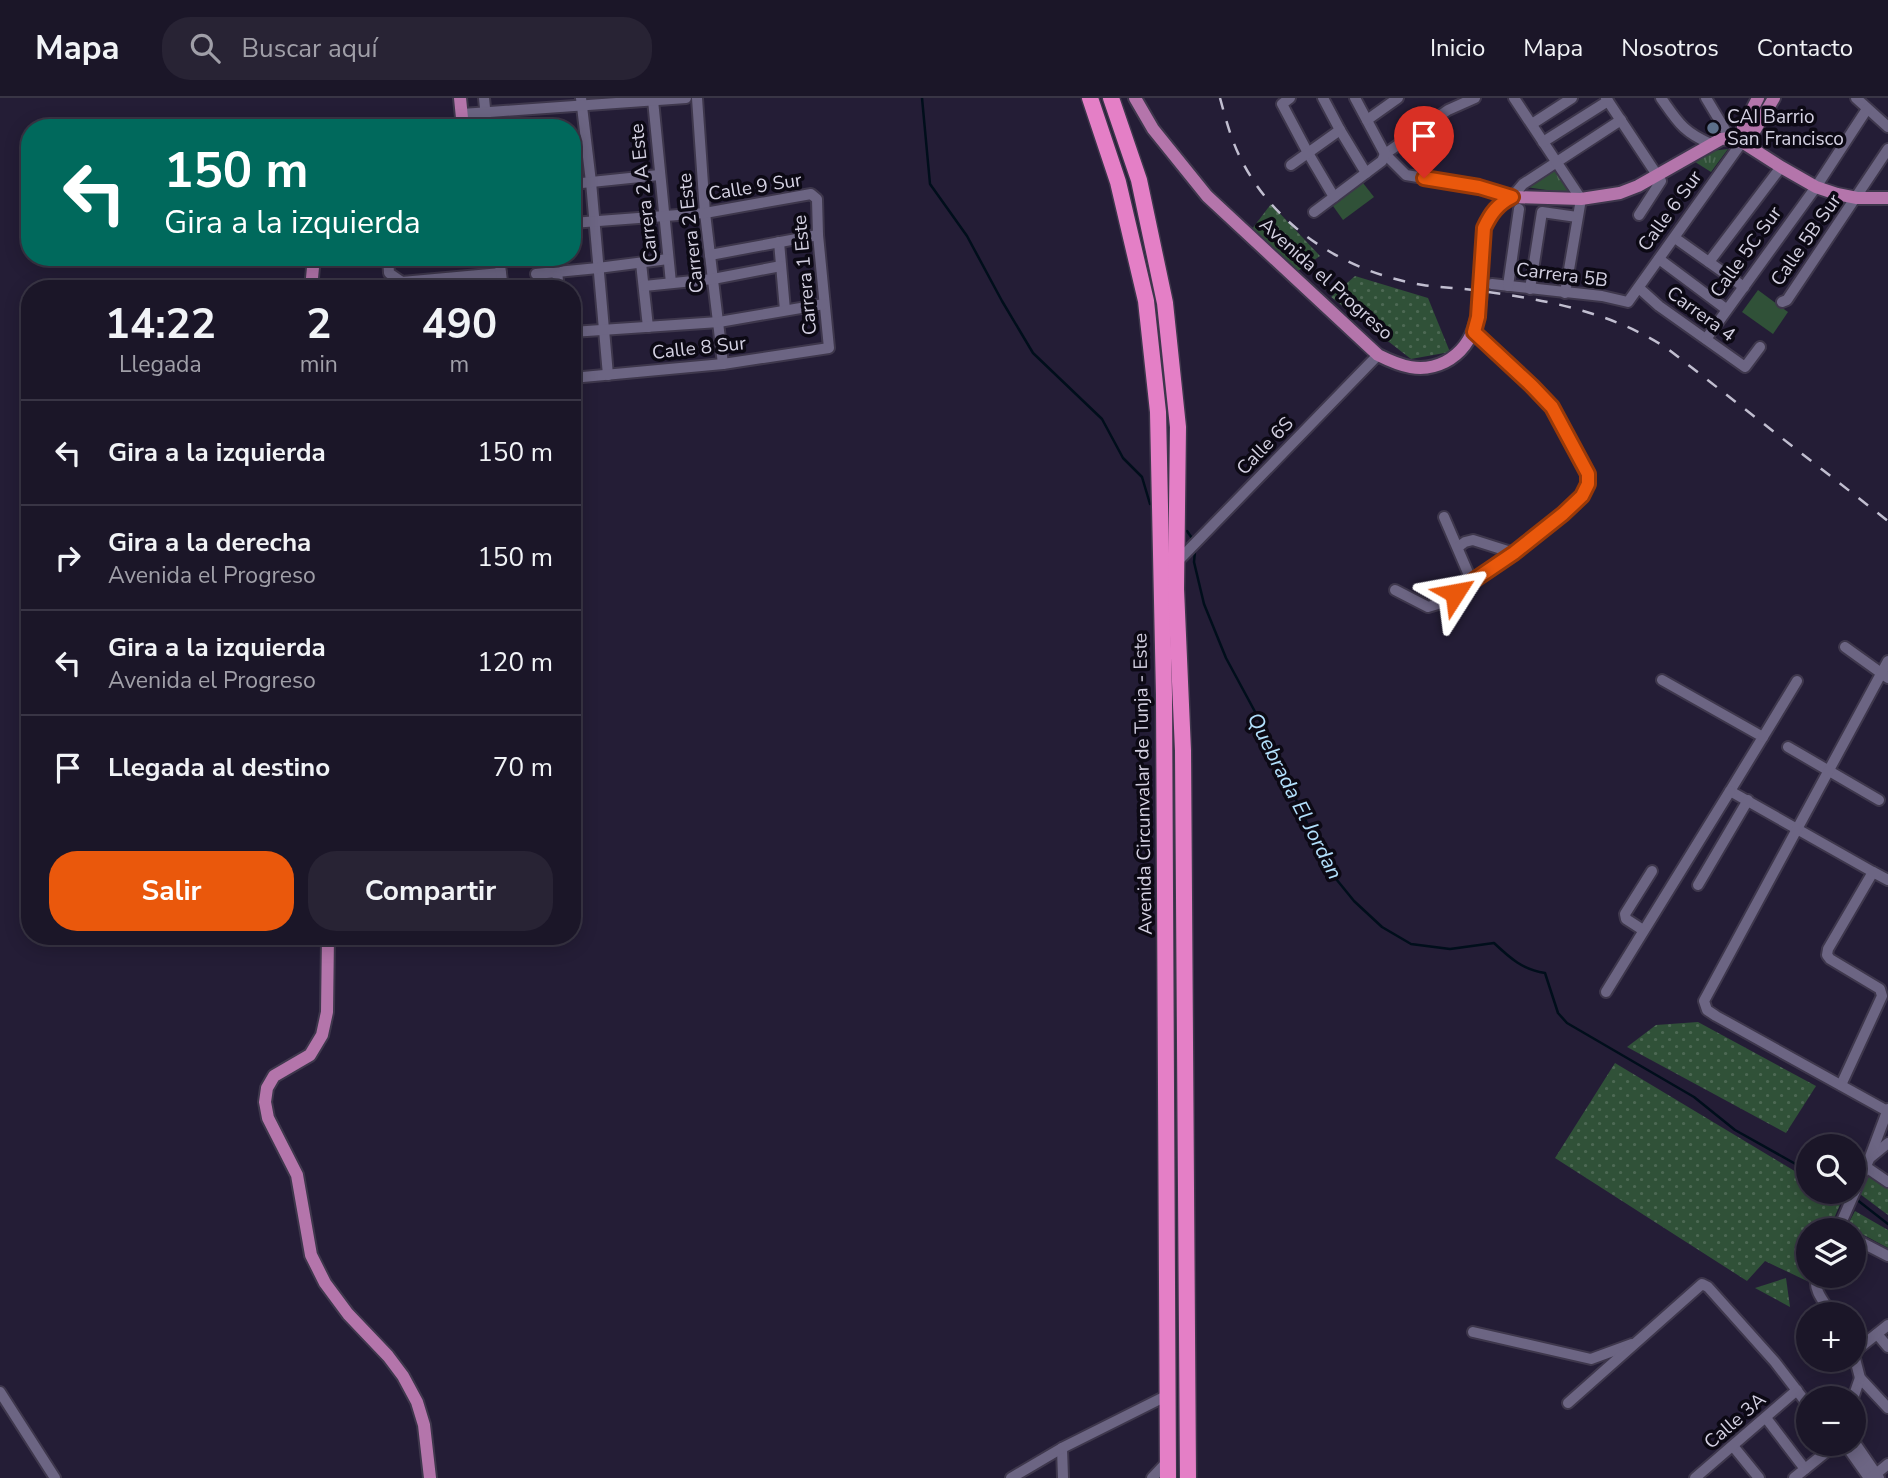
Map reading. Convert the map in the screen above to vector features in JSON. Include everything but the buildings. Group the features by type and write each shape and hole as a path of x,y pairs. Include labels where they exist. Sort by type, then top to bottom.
{"highway":[{"name":"Avenida Circunvalar de Tunja - Este","path":"1090,98 1118,182 1146,301 1158,412 1164,695 1168,1478"},
{"name":"Avenida Circunvalar de Tunja - Este","path":"1111,98 1139,180 1165,303 1178,428 1175,589 1183,764 1188,1478"}],"main road":[{"path":"460,98 462,119"},
{"name":"Avenida el Progreso","path":"1135,98 1153,129 1207,196 1378,355 1409,368 1423,369 1453,358 1474,332"},
{"name":"Calle 6 Sur","path":"1736,140 1758,98"},
{"name":"Calle 6 Sur","path":"1736,140 1755,130 1774,98"},
{"path":"1474,332 1478,317 1484,228 1498,206 1512,197 1581,199 1620,193 1638,186 1721,139 1736,140 1816,187 1857,198 1888,198"},
{"path":"328,945 327,1012 322,1035 310,1055 274,1076 267,1088 265,1102 268,1118 297,1175 311,1255 325,1283 348,1314 388,1356 417,1402 426,1436 430,1478"}],"street":[{"path":"484,98 486,119"},
{"path":"468,119 486,113 582,102 686,98"},
{"name":"Carrera 2 Este","path":"697,98 705,213 723,364"},
{"path":"1322,98 1366,173"},
{"path":"1355,98 1385,154 1406,175 1479,187 1512,197 1523,184 1621,120"},
{"path":"1367,120 1398,98"},
{"path":"1314,212 1382,162 1385,154 1462,101 1475,98"},
{"path":"1532,124 1572,98"},
{"path":"1661,98 1683,128 1711,144"},
{"path":"1706,98 1736,140"},
{"path":"1856,98 1888,127"},
{"name":"Carrera 2 A Este","path":"653,100 670,283"},
{"path":"1520,100 1543,142 1581,199 1565,293"},
{"path":"1543,142 1607,100 1661,181 1639,215"},
{"path":"1286,101 1308,153 1334,197"},
{"path":"582,102 592,182 608,374"},
{"name":"Calle 5C Sur","path":"1706,339 1816,187 1867,109"},
{"path":"1879,119 1888,109"},
{"path":"1291,165 1339,130"},
{"name":"Calle 6 Sur","path":"1628,302 1675,238 1736,140"},
{"name":"Calle 5B Sur","path":"1782,302 1787,300 1888,149"},
{"path":"1709,262 1781,167"},
{"path":"581,183 659,175"},
{"name":"Calle 9 Sur","path":"581,222 705,213 807,194 817,199"},
{"name":"Carrera 1 Este","path":"817,199 829,348"},
{"path":"1508,286 1519,209"},
{"path":"1530,289 1542,212 1577,217"},
{"path":"710,254 818,235"},
{"path":"1675,238 1744,287"},
{"path":"779,242 785,310"},
{"path":"536,274 668,259"},
{"path":"1659,259 1726,309"},
{"path":"642,263 648,327"},
{"path":"389,266 389,273 399,280"},
{"path":"500,266 502,280"},
{"path":"644,286 713,279 781,266"},
{"path":"557,272 558,280"},
{"path":"472,280 501,273"},
{"name":"Carrera 5B","path":"1492,284 1602,296 1628,302"},
{"name":"Carrera 4","path":"1639,288 1659,306 1745,367 1760,347"},
{"path":"581,332 719,322 824,304"},
{"path":"1395,590 1428,607 1438,604 1514,553 1563,514 1582,496 1588,484 1588,474 1552,407 1474,332"},
{"name":"Calle 8 Sur","path":"581,377 723,364 829,348"},
{"name":"Calle 6S","path":"1177,562 1378,355"},
{"path":"1444,517 1472,582"},
{"path":"1458,547 1473,541 1514,553"},
{"path":"1845,647 1884,676"},
{"path":"1866,1167 1888,1110 1716,1016 1707,1010 1704,1001 1828,771 1884,676 1888,661"},
{"path":"1662,680 1763,737"},
{"path":"1606,992 1797,681"},
{"path":"1788,747 1879,800"},
{"path":"1730,791 1888,880"},
{"path":"1698,885 1748,800"},
{"path":"1643,930 1626,919 1625,914 1652,871"},
{"path":"1840,1085 1882,996 1880,989 1830,959 1827,955 1828,948 1873,872"},
{"path":"1868,1162 1888,1143"},
{"path":"1868,1162 1888,1182"},
{"path":"1866,1245 1888,1256"},
{"path":"1568,1403 1702,1284 1775,1362 1796,1389"},
{"path":"1866,1342 1888,1325"},
{"path":"1473,1332 1591,1359 1638,1342"},
{"path":"1877,1334 1888,1347"},
{"path":"1859,1372 1860,1378 1888,1408"},
{"path":"1857,1386 1860,1378"},
{"name":"Calle 3A","path":"1703,1475 1796,1391"},
{"path":"0,1392 55,1478"},
{"path":"1011,1478 1062,1447 1168,1395"},
{"path":"1766,1418 1805,1469"},
{"path":"1733,1446 1759,1478"},
{"path":"1062,1447 1063,1478"},
{"path":"1794,1478 1821,1456"},
{"path":"1855,1456 1874,1477"},
{"path":"1862,1456 1874,1477"},
{"path":"1152,1478 1168,1461"},
{"path":"1874,1477 1888,1464"}],"green space":[{"path":"1728,149 1711,172 1692,160 1711,151"},
{"path":"1554,168 1573,194 1526,187"},
{"path":"1363,183 1374,197 1343,220 1333,206"},
{"path":"1271,204 1320,256 1298,271 1252,229"},
{"path":"1355,276 1428,298 1450,352 1411,359 1331,297"},
{"path":"1758,290 1788,312 1773,334 1742,312"},
{"path":"1698,1022 1816,1086 1786,1133 1627,1047 1656,1025"},
{"path":"1615,1063 1796,1172 1796,1204 1840,1204 1834,1218 1796,1218 1796,1276 1765,1261 1747,1281 1555,1158"},
{"path":"1869,1174 1888,1187 1888,1215 1866,1198 1866,1181"},
{"path":"1855,1211 1888,1230 1888,1248 1866,1236 1866,1218 1851,1218"},
{"path":"1786,1278 1790,1307 1755,1288"}],"waterway":[{"path":"922,98 930,184 967,236 1033,353 1102,419 1123,458 1142,477 1150,504"},
{"path":"1187,531 1194,541"},
{"name":"Quebrada El Jordan","path":"1195,551 1194,562 1204,604 1226,658 1260,721 1328,869 1354,901 1382,927 1411,944 1450,949 1494,943 1523,966 1545,973 1558,1013 1567,1023 1694,1097 1735,1130 1796,1164"},
{"name":"Quebrada El Jordan","path":"1862,1204 1888,1224"}],"railway":[{"path":"1220,98 1236,148 1258,187 1275,209 1318,245 1343,259 1395,279 1554,304 1602,317 1647,336 1668,349 1888,521"}],"place":[{"name":"CAI Barrio San Francisco","path":"1713,128"}],"route":[{"path":"1424,178 1479,187 1512,197 1498,206 1484,228 1478,317 1474,332 1552,407 1588,474 1588,484 1582,496 1563,514 1514,553 1455,593"}]}
